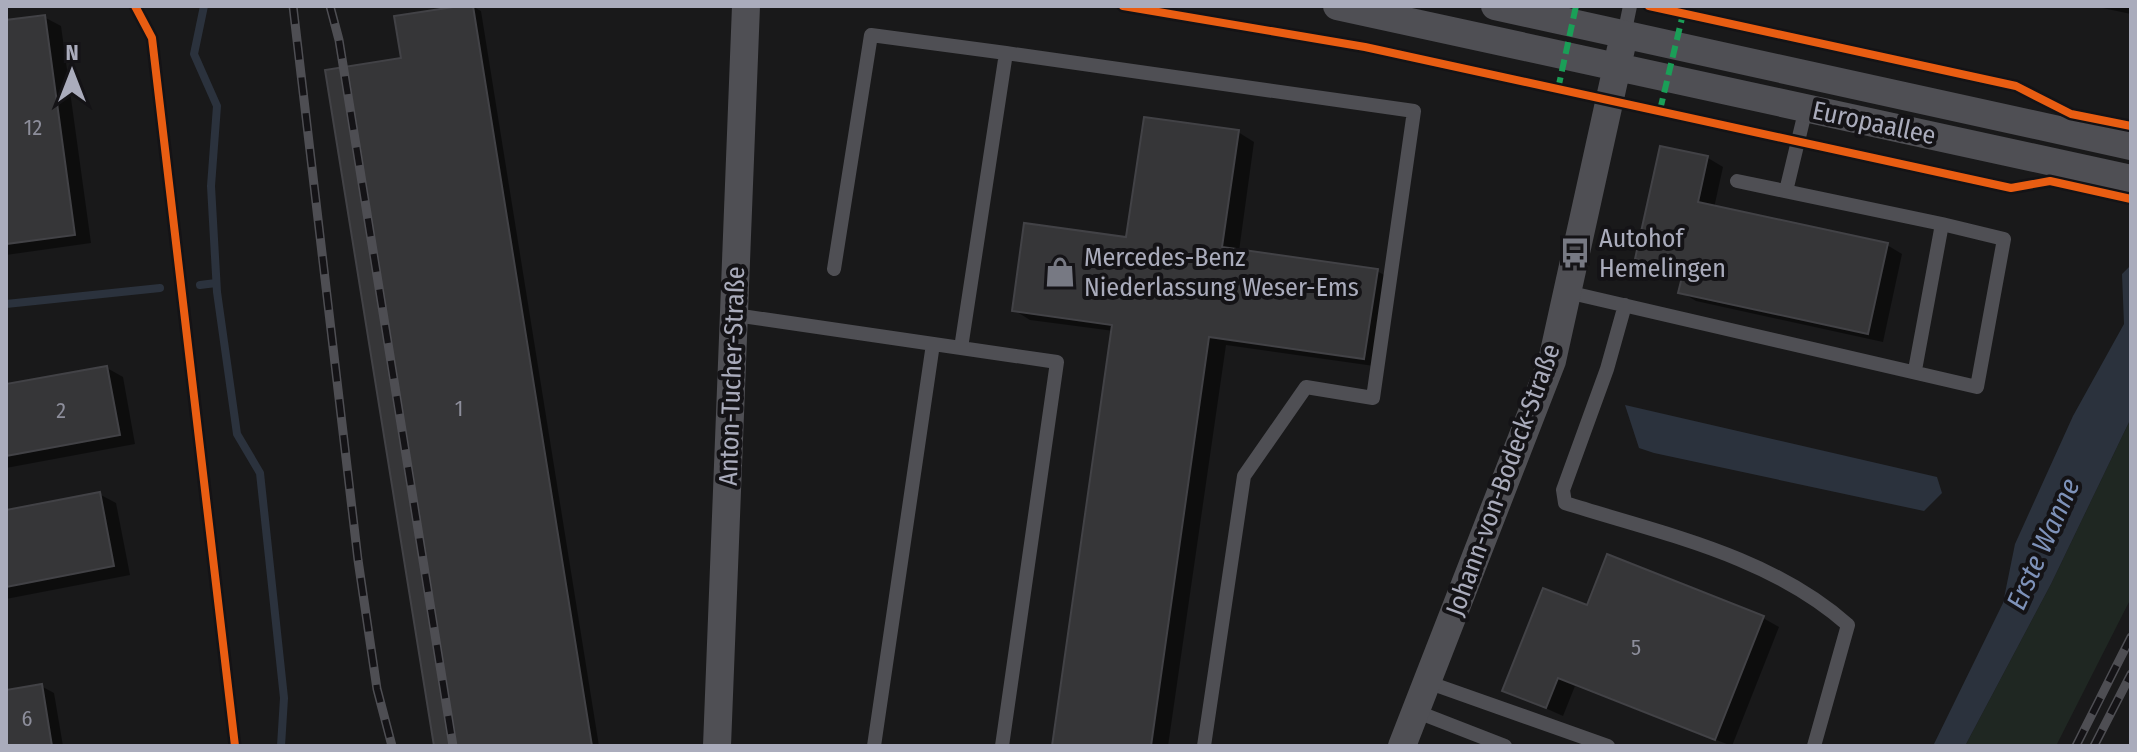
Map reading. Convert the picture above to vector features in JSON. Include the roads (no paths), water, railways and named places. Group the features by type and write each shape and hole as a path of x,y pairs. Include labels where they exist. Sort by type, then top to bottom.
{"street":[{"name":"Anton-Tucher-Straße","path":"717,746 746,6"},
{"name":"Europaallee","path":"1337,6 2131,179"},
{"name":"Europaallee","path":"1495,6 2131,146"},
{"path":"1617,68 1624,35"},
{"name":"Johann-von-Bodeck-Straße","path":"1402,746 1552,361 1617,68"}],"lane":[{"path":"1624,35 1630,6"},
{"path":"834,269 871,35 1414,111 1373,398 1306,387 1244,476 1204,746"},
{"path":"961,348 1006,53"},
{"path":"1786,191 1806,108"},
{"path":"1567,292 1915,370 1977,387 2004,239 1737,181"},
{"path":"1915,370 1942,224"},
{"path":"1625,305 1607,369 1563,490 1565,503 1750,562 1818,598 1848,625 1814,746"},
{"path":"735,315 1057,362 1002,746"},
{"path":"874,746 933,344"},
{"path":"1427,682 1608,746"},
{"path":"1415,711 1502,746"}],"water":[{"path":"2131,265 2131,418 2051,584 1965,746 1933,746 2003,603 2015,544 2073,416 2124,324 2122,274"},
{"path":"1625,405 1937,477 1942,493 1924,511 1654,453 1639,448"}],"waterway":[{"path":"204,6 194,54 217,106 211,186 217,292 237,434 260,473 284,698 281,746"},
{"name":"Erste Wanne","path":"200,285 216,283"},
{"name":"Erste Wanne","path":"6,304 160,288"}],"railway":[{"path":"293,6 358,560 377,689 392,746"},
{"path":"330,6 339,40 453,746"},
{"path":"2076,746 2131,637"},
{"path":"2094,746 2131,674"}],"place":[{"name":"Autohof Hemelingen","path":"1575,253"},
{"name":"Mercedes-Benz Niederlassung Weser-Ems","path":"1060,272"}]}
